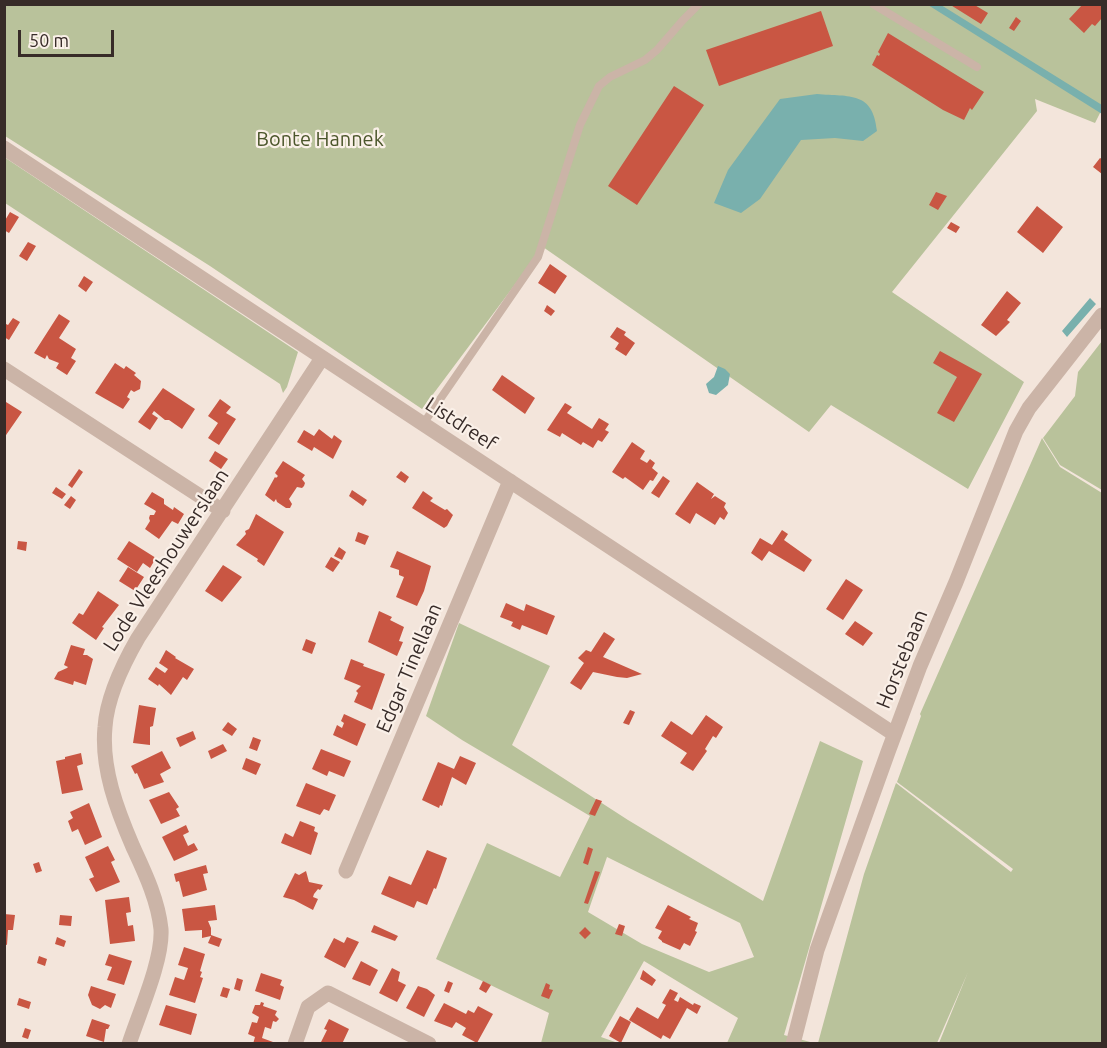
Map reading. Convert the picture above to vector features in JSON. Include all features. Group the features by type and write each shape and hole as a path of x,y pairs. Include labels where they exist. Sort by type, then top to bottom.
{"street":[{"name":"Listdreef","path":"4,148 894,734"},
{"name":"Horstebaan","path":"793,1044 817,950 894,734 1016,431 1029,408 1102,315"},
{"name":"Lode Vleeshouwerslaan","path":"129,1044 158,955 161,930 155,902 122,821 107,770 105,727 115,687 125,661 138,638 322,358"},
{"path":"4,369 223,511"},
{"name":"Edgar Tinellaan","path":"346,871 510,481"},
{"path":"295,1044 308,1007 328,993 429,1044"}],"lane":[{"path":"423,424 538,258 579,125 599,86 610,77 645,60 699,4"},
{"path":"873,4 977,67"}],"green space":[{"name":"Bonte Hannek","path":"4,5 1102,5 1102,109 1095,123 1035,99 1037,111 892,292 1024,382 968,489 831,405 809,432 543,247 422,409 210,266 5,136"},
{"path":"4,157 298,352 283,393 280,384 5,203"},
{"path":"1102,341 1102,490 1060,465 1043,438 1075,396 1078,372"},
{"path":"1042,438 1060,467 1102,493 1102,1043 939,1043 968,972 937,1043 818,1043 864,874 896,783 1011,872 1013,869 897,782 920,714"},
{"path":"459,623 550,666 512,745 628,820 763,901 820,741 863,761 784,1035 814,1043 727,1043 738,1018 644,961 601,1037 618,1043 541,1043 549,1013 436,959 487,843 560,877 590,816 426,716","holes":["607,857 740,923 754,957 709,972 642,944 588,912"]}],"water":[{"path":"928,5 941,5 1102,105 1102,114"},
{"path":"817,94 849,96 865,103 875,118 877,131 863,141 835,138 801,140 760,199 741,213 714,203 728,170 780,99"},
{"path":"1090,298 1096,304 1067,337 1062,331"},
{"path":"718,366 730,374 728,385 716,395 709,393 706,384 714,377"}],"building":[{"path":"949,4 973,4 988,13 981,24"},
{"path":"1083,4 1102,4 1102,18 1084,33 1069,19"},
{"path":"821,11 833,46 719,86 706,50"},
{"path":"1016,17 1021,21 1014,31 1009,28"},
{"path":"888,33 984,92 972,110 970,108 964,120 943,110 872,65 877,55 880,54 878,52"},
{"path":"674,86 704,105 637,205 608,186"},
{"path":"1100,158 1102,159 1102,174 1093,167"},
{"path":"936,192 947,196 938,210 929,205"},
{"path":"1037,206 1063,227 1043,253 1017,232"},
{"path":"10,212 19,217 9,233 4,230 4,222"},
{"path":"951,222 960,227 956,233 947,228"},
{"path":"28,242 36,246 27,261 19,256"},
{"path":"550,264 567,276 555,294 538,283"},
{"path":"84,276 93,282 86,292 78,286"},
{"path":"1007,291 1021,303 1007,320 1010,322 996,336 981,325"},
{"path":"547,305 555,311 551,316 544,311"},
{"path":"59,314 70,321 59,338 76,349 71,358 76,361 67,375 56,368 59,363 49,359 47,355 45,359 34,353"},
{"path":"13,318 20,322 9,340 4,337 4,323 8,325"},
{"path":"617,327 626,332 624,335 635,343 626,356 615,349 619,343 610,337"},
{"path":"940,351 982,374 954,422 937,413 957,377 933,363"},
{"path":"115,363 124,369 126,366 136,373 134,375 141,381 140,389 134,392 131,390 127,397 130,399 123,409 95,393"},
{"path":"502,375 535,398 525,414 492,390"},
{"path":"163,388 195,409 182,429 154,411 152,414 158,418 150,430 138,422"},
{"path":"220,399 231,407 226,413 236,419 219,445 208,438 218,423 208,416"},
{"path":"4,403 22,412 4,438"},
{"path":"565,403 572,407 567,413 592,429 599,418 609,424 605,430 609,432 602,442 598,440 593,448 583,442 581,445 562,433 560,437 547,430"},
{"path":"319,429 332,439 334,435 342,441 333,459 314,447 312,451 297,442 304,430 314,436"},
{"path":"632,442 645,451 640,459 647,463 650,459 655,463 652,468 658,473 643,490 625,477 623,479 612,472"},
{"path":"215,451 228,459 221,469 209,461"},
{"path":"283,461 305,475 302,479 304,486 297,487 289,499 292,504 290,508 286,508 276,499 274,502 265,495 275,477 278,476 275,473"},
{"path":"79,469 83,472 72,488 68,485"},
{"path":"401,471 409,477 405,483 396,477"},
{"path":"663,476 670,481 659,498 651,493"},
{"path":"697,482 714,494 711,499 715,496 726,503 724,507 728,513 724,520 720,517 715,525 696,513 690,524 675,514"},
{"path":"56,487 66,494 62,499 52,493"},
{"path":"352,490 367,500 363,506 349,496"},
{"path":"423,491 433,498 430,501 447,509 453,515 444,528 412,508"},
{"path":"152,492 164,499 164,504 184,514 178,524 172,521 159,539 145,529 150,521 150,515 154,515 156,511 144,504"},
{"path":"71,496 76,500 70,509 64,505"},
{"path":"256,514 284,532 264,566 257,561 258,559 236,545 246,534 245,531 249,529"},
{"path":"782,530 788,534 784,540 812,560 804,572 769,551 762,561 751,553 760,538 772,545"},
{"path":"358,532 369,536 365,545 355,541"},
{"path":"18,541 27,542 26,551 17,549"},
{"path":"129,541 156,558 150,568 143,563 137,572 117,559"},
{"path":"339,547 346,552 342,560 334,556"},
{"path":"397,551 431,566 417,606 396,597 404,577 399,575 399,570 390,567"},
{"path":"331,557 340,562 333,572 325,567"},
{"path":"223,565 242,577 222,602 205,591"},
{"path":"128,567 144,577 135,591 119,581"},
{"path":"846,579 863,590 843,620 826,609"},
{"path":"98,591 119,605 102,627 104,628 96,640 72,623 79,613 83,615"},
{"path":"506,603 524,611 526,604 555,616 547,635 522,625 520,630 511,626 513,622 500,617"},
{"path":"379,611 392,617 390,620 404,627 399,641 403,642 397,656 368,642"},
{"path":"855,621 873,633 863,646 845,634"},
{"path":"604,632 615,639 603,657 642,674 627,678 593,672 581,690 570,683 584,663 578,658 586,650 591,652"},
{"path":"306,639 316,643 312,654 302,650"},
{"path":"71,645 85,649 83,655 93,659 86,685 74,681 73,685 54,679 58,672 68,667 64,665"},
{"path":"166,650 194,669 187,680 183,677 171,695 159,684 158,686 148,679 156,667 165,673 168,669 159,663"},
{"path":"351,659 385,674 372,710 354,702 358,693 356,691 361,686 344,679"},
{"path":"139,705 156,708 153,726 150,727 150,745 133,743"},
{"path":"630,710 635,712 629,725 623,723"},
{"path":"344,714 366,724 357,746 333,735 337,725 342,728 344,723 341,721"},
{"path":"706,715 723,727 716,738 713,736 705,749 707,751 693,771 680,763 687,753 661,736 671,721 692,735"},
{"path":"228,722 237,729 232,736 222,730"},
{"path":"193,731 196,739 180,747 176,738"},
{"path":"253,737 261,740 257,751 249,748"},
{"path":"223,744 227,751 211,759 208,751"},
{"path":"321,749 351,761 344,777 329,771 327,776 312,769"},
{"path":"162,751 171,768 160,774 164,782 144,789 131,766"},
{"path":"81,753 83,764 77,766 83,790 62,794 56,761"},
{"path":"460,756 476,763 466,785 452,777 442,806 440,805 439,808 422,800 438,762 454,769"},
{"path":"246,758 261,764 256,775 242,769"},
{"path":"306,783 336,795 329,811 324,809 320,815 296,806"},
{"path":"169,792 179,807 176,809 180,816 161,824 149,800"},
{"path":"596,799 602,801 595,816 589,814"},
{"path":"89,803 102,837 85,845 78,829 72,832 68,821 73,818 70,812"},
{"path":"300,821 315,827 314,831 318,833 311,855 281,843 285,833 293,837"},
{"path":"186,825 189,832 183,835 188,846 194,843 198,850 174,861 162,837"},
{"path":"108,846 115,860 111,862 120,882 96,892 89,879 94,877 85,857"},
{"path":"588,847 593,849 588,865 583,863"},
{"path":"427,850 447,858 436,889 434,888 427,905 417,901 414,908 381,894 389,876 411,885"},
{"path":"39,862 42,871 36,873 33,864"},
{"path":"206,865 208,873 203,874 207,890 183,897 179,881 176,882 174,874"},
{"path":"306,871 309,882 323,885 314,894 313,897 318,899 313,910 283,897 295,873 299,875"},
{"path":"595,871 600,872 588,904 584,903"},
{"path":"129,897 131,912 126,913 128,926 133,925 135,941 110,944 105,900"},
{"path":"215,905 217,920 208,921 211,935 222,939 219,947 208,943 211,936 202,938 202,930 185,931 182,909"},
{"path":"668,905 698,923 695,931 697,932 690,946 684,943 680,950 662,942 658,938 662,931 655,928"},
{"path":"4,914 15,915 13,930 8,930 7,945 4,944"},
{"path":"60,915 72,916 71,926 59,925"},
{"path":"619,924 625,926 622,936 615,934"},
{"path":"374,925 398,936 395,941 371,932"},
{"path":"585,927 591,933 585,939 579,933"},
{"path":"57,937 66,941 64,947 55,944"},
{"path":"347,937 359,942 345,968 324,957 334,938 344,943"},
{"path":"184,947 205,954 200,971 202,972 200,977 203,978 195,1003 169,995 175,977 184,980 188,968 178,965"},
{"path":"109,954 132,961 124,985 107,980 112,967 105,965"},
{"path":"39,956 47,959 45,966 37,963"},
{"path":"361,961 378,970 370,986 352,979"},
{"path":"392,968 400,972 398,981 406,985 397,1002 379,993"},
{"path":"643,970 656,980 652,986 640,979"},
{"path":"261,973 282,980 280,985 284,987 280,1000 255,991"},
{"path":"237,978 243,980 240,991 234,989"},
{"path":"448,981 453,983 449,993 444,991"},
{"path":"483,981 491,985 486,993 479,989"},
{"path":"546,983 550,985 549,989 553,990 549,999 541,996"},
{"path":"91,986 116,994 111,1008 105,1005 100,1009 92,1005 88,995"},
{"path":"418,986 435,995 424,1017 406,1008"},
{"path":"223,987 230,989 227,998 220,996"},
{"path":"670,989 678,993 674,1000 678,1002 680,997 693,1005 694,1003 701,1006 697,1014 687,1008 670,1039 663,1035 661,1039 629,1020 637,1007 658,1019 666,1005 662,1003"},
{"path":"19,998 31,1002 29,1009 17,1005"},
{"path":"261,1002 264,1003 263,1006 277,1011 275,1015 279,1019 276,1022 273,1021 271,1029 265,1027 262,1038 273,1042 272,1044 253,1044 255,1037 248,1034 252,1022 257,1023 259,1017 252,1013 255,1005 260,1005"},
{"path":"444,1003 466,1014 468,1010 474,1013 478,1006 493,1014 477,1043 462,1035 466,1028 456,1022 452,1028 434,1021"},
{"path":"166,1005 197,1014 191,1035 159,1025"},
{"path":"620,1016 631,1022 621,1043 609,1036"},
{"path":"92,1019 110,1025 106,1029 104,1042 86,1036"},
{"path":"329,1019 349,1029 342,1044 320,1044 327,1030 324,1029"},
{"path":"25,1028 31,1030 28,1039 22,1037"}]}
